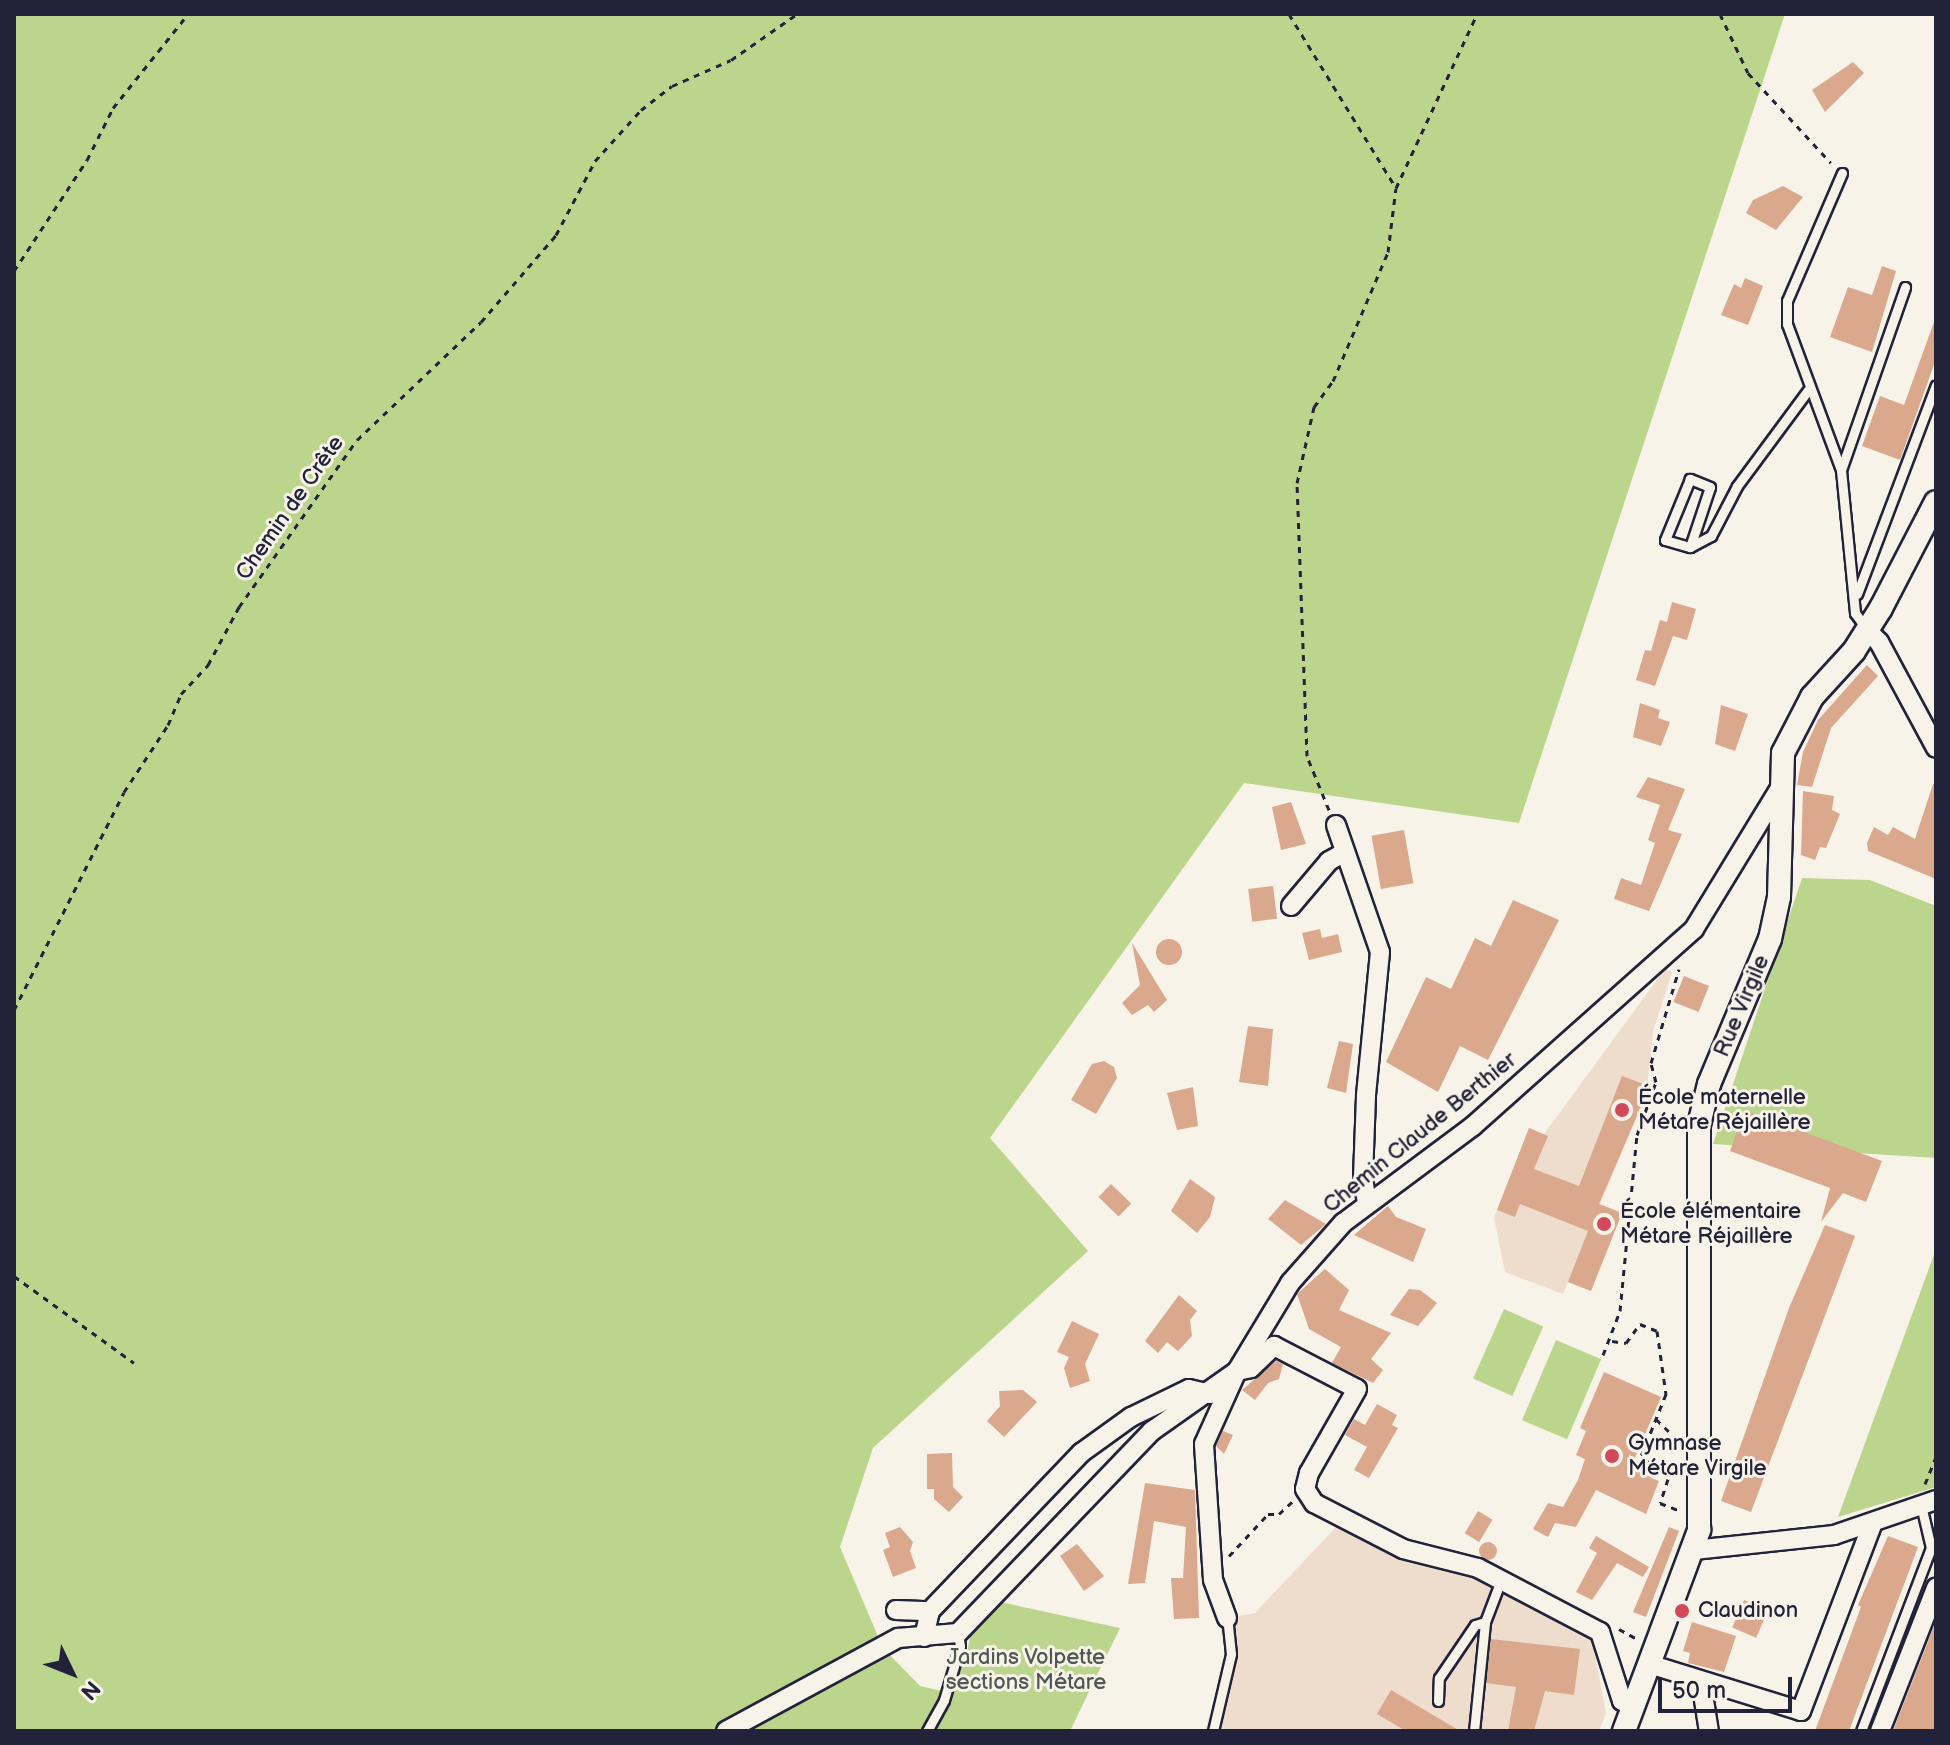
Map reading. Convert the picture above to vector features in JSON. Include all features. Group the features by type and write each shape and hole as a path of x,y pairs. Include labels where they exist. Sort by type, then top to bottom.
{"street":[{"name":"Rue Virgile","path":"1624,1731 1694,1550 1702,1507 1699,1125 1709,1084 1770,939 1779,897 1780,788 1793,726 1867,630 1936,502"},
{"path":"1867,630 1879,642 1936,748"},
{"name":"Chemin Claude Berthier","path":"958,1633 1152,1431 1210,1394 1237,1371 1290,1283 1367,1204 1473,1126 1694,929 1780,788"},
{"path":"1336,825 1380,952 1366,1096 1367,1204"},
{"path":"1291,906 1329,861 1345,852"},
{"path":"1227,1618 1213,1580 1204,1444 1237,1371 1251,1368 1274,1346 1357,1389 1305,1489 1314,1503 1403,1549 1478,1568 1600,1632 1622,1701 1633,1707"},
{"path":"924,1637 930,1611 1081,1453 1131,1417 1189,1389 1210,1394"},
{"path":"1694,1550 1805,1540 1873,1522 1927,1503"},
{"path":"1652,1656 1690,1677 1801,1711 1873,1522"},
{"path":"1880,1731 1936,1588"},
{"path":"896,1610 930,1611"},
{"path":"726,1731 898,1638 958,1633"},
{"path":"1690,1677 1703,1694 1709,1731"}],"lane":[{"path":"1842,173 1787,301 1787,324 1808,390 1841,470 1856,597 1855,613 1867,630"},
{"path":"1841,470 1905,287"},
{"path":"1856,597 1936,385"},
{"path":"1690,547 1710,487 1690,479 1665,540 1690,547 1711,536 1737,486 1808,390"},
{"path":"1861,1731 1931,1548 1927,1503"},
{"path":"1474,1731 1485,1622 1501,1580"},
{"path":"1213,1731 1231,1654 1227,1618"},
{"path":"1438,1701 1439,1678 1475,1625 1485,1622"},
{"path":"927,1731 947,1688 960,1646 958,1633"}],"path":[{"path":"14,271 87,160 113,108 188,14"},
{"name":"Chemin de Crête","path":"14,1010 124,792 168,725 181,694 208,665 239,607 357,440 454,353 556,235 595,161 641,110 672,86 731,60 797,14"},
{"path":"1289,14 1396,188"},
{"path":"1336,825 1307,756 1297,483 1314,407 1333,381 1388,252 1396,188 1477,14"},
{"path":"1720,14 1748,73 1842,173"},
{"path":"1603,1355 1611,1341 1620,1311 1637,1135 1656,1082 1651,1063 1683,958"},
{"path":"14,1276 134,1363"},
{"path":"1611,1341 1626,1343 1640,1324 1657,1331 1666,1394 1637,1466 1650,1461 1664,1468 1668,1479 1659,1499 1663,1507 1702,1507"},
{"path":"1656,1419 1683,1445 1700,1438"},
{"path":"1927,1503 1925,1474 1936,1457"},
{"path":"1213,1580 1268,1514 1279,1514 1305,1489"},
{"path":"1600,1632 1605,1622 1652,1656"}],"shaded area":[{"path":"1665,969 1672,972 1653,1032 1646,1095 1600,1204 1622,1213 1591,1291 1568,1282 1563,1294 1505,1272 1494,1218 1529,1128 1544,1134"},
{"path":"1338,1525 1470,1573 1592,1639 1606,1713 1599,1731 1205,1731 1226,1659 1219,1620 1255,1613"}],"green space":[{"path":"14,14 1785,14 1519,823 1244,783 990,1138 1088,1251 873,1448 840,1547 883,1648 920,1686 942,1691 921,1731 14,1731"},
{"path":"1802,878 1870,880 1936,906 1936,1158 1713,1144"},
{"path":"1936,1249 1936,1487 1838,1517"},
{"path":"1504,1309 1543,1326 1512,1396 1473,1378"},
{"path":"1556,1340 1601,1359 1567,1439 1522,1420"},
{"name":"Jardins Volpette sections Métare","path":"991,1600 1120,1628 1070,1731 934,1731 966,1658 971,1632"}],"building":[{"path":"1853,62 1864,73 1825,112 1812,90"},
{"path":"1783,186 1803,197 1776,230 1746,213 1753,200"},
{"path":"1882,266 1896,271 1872,352 1830,337 1848,287 1872,295"},
{"path":"1745,278 1763,286 1748,325 1721,315 1734,284 1741,288"},
{"path":"1934,322 1936,359 1900,460 1862,446 1880,396 1904,405"},
{"path":"1672,602 1696,609 1687,640 1673,636 1655,686 1636,680 1645,650 1651,651 1660,620 1667,622"},
{"path":"1867,665 1878,676 1831,728 1812,787 1797,785 1803,752 1818,720"},
{"path":"1640,703 1660,710 1658,718 1670,722 1661,746 1633,737"},
{"path":"1721,705 1748,714 1735,751 1715,744"},
{"path":"1648,777 1685,789 1668,830 1682,834 1649,911 1614,899 1621,878 1641,885 1655,843 1648,840 1660,805 1636,797"},
{"path":"1933,784 1936,784 1936,879 1868,851 1867,843 1874,827 1888,835 1893,827 1915,839"},
{"path":"1803,791 1834,796 1832,810 1840,814 1826,848 1820,847 1815,860 1801,855"},
{"path":"1291,802 1306,844 1281,850 1272,807"},
{"path":"1404,830 1413,883 1381,889 1372,836"},
{"path":"1273,886 1277,919 1252,922 1248,889"},
{"path":"1513,900 1559,920 1488,1060 1460,1046 1438,1092 1386,1062 1426,977 1451,989 1475,938 1491,946"},
{"path":"1320,929 1322,938 1338,934 1342,952 1309,960 1302,933"},
{"path":"1169,939 1179,942 1182,952 1179,962 1169,965 1159,962 1156,952 1159,942"},
{"path":"1132,943 1167,1000 1154,1012 1148,1005 1132,1015 1122,1003 1140,985"},
{"path":"1684,976 1709,986 1699,1012 1674,1002"},
{"path":"1248,1026 1273,1029 1268,1086 1239,1082"},
{"path":"1339,1041 1353,1044 1346,1093 1327,1088"},
{"path":"1104,1061 1114,1067 1117,1078 1096,1114 1071,1100 1092,1064"},
{"path":"1622,1076 1646,1085 1646,1095 1599,1204 1622,1213 1591,1291 1568,1282 1588,1231 1520,1204 1515,1217 1497,1210 1529,1128 1548,1136 1534,1169 1579,1186"},
{"path":"1193,1087 1198,1126 1177,1130 1167,1093"},
{"path":"1745,1110 1882,1161 1866,1202 1843,1193 1821,1222 1830,1188 1730,1151"},
{"path":"1190,1179 1215,1197 1210,1217 1197,1233 1171,1211"},
{"path":"1111,1184 1131,1203 1119,1216 1098,1197"},
{"path":"1285,1200 1326,1224 1301,1245 1268,1219"},
{"path":"1388,1206 1396,1217 1426,1229 1413,1262 1354,1235"},
{"path":"1825,1225 1855,1236 1751,1512 1721,1501 1789,1308"},
{"path":"1325,1269 1349,1290 1339,1310 1391,1333 1371,1359 1383,1370 1373,1383 1332,1363 1341,1347 1309,1329 1297,1294"},
{"path":"1409,1289 1420,1290 1437,1303 1418,1326 1390,1315"},
{"path":"1179,1295 1197,1311 1190,1320 1192,1336 1178,1351 1167,1342 1158,1353 1145,1341"},
{"path":"1072,1321 1099,1334 1085,1364 1090,1381 1070,1388 1064,1368 1069,1357 1057,1352"},
{"path":"1276,1361 1283,1364 1279,1379 1268,1383 1255,1400 1242,1390"},
{"path":"1604,1372 1661,1397 1634,1460 1654,1469 1651,1478 1659,1481 1646,1514 1596,1490 1576,1527 1555,1523 1548,1537 1533,1529 1548,1503 1563,1507 1578,1480 1585,1459 1576,1455 1586,1431 1580,1428"},
{"path":"1023,1390 1037,1402 1004,1437 987,1421 1000,1406 999,1391"},
{"path":"1377,1404 1397,1415 1392,1425 1398,1428 1369,1478 1354,1470 1367,1447 1345,1435 1354,1419 1365,1425"},
{"path":"1223,1431 1233,1435 1224,1454 1216,1446"},
{"path":"952,1453 953,1487 963,1497 949,1512 934,1499 934,1489 927,1489 927,1454"},
{"path":"1145,1483 1195,1490 1199,1618 1174,1619 1171,1578 1183,1578 1186,1527 1154,1521 1145,1583 1128,1584"},
{"path":"1478,1511 1493,1520 1479,1542 1465,1533"},
{"path":"900,1527 913,1542 910,1551 916,1568 893,1577 883,1550 890,1547 885,1533"},
{"path":"1669,1527 1679,1531 1646,1617 1633,1612"},
{"path":"1596,1536 1649,1567 1643,1577 1617,1563 1592,1600 1576,1592 1597,1553 1589,1548"},
{"path":"1888,1536 1918,1547 1849,1731 1815,1731 1861,1607 1858,1605"},
{"path":"1488,1542 1497,1551 1488,1560 1479,1551"},
{"path":"1077,1544 1104,1576 1084,1591 1060,1556"},
{"path":"1744,1600 1768,1610 1756,1638 1732,1628"},
{"path":"1936,1621 1936,1731 1893,1731"},
{"path":"1692,1622 1736,1636 1724,1672 1688,1663 1690,1653 1683,1651"},
{"path":"1491,1639 1580,1649 1574,1695 1545,1691 1534,1731 1508,1731 1516,1687 1486,1683"},
{"path":"1391,1690 1460,1731 1406,1731 1377,1714"}],"place":[{"name":"École maternelle Métare Réjaillère","path":"1622,1110"},
{"name":"École élémentaire Métare Réjaillère","path":"1604,1224"},
{"name":"Gymnase Métare Virgile","path":"1612,1456"},
{"name":"Claudinon","path":"1682,1611"}]}
